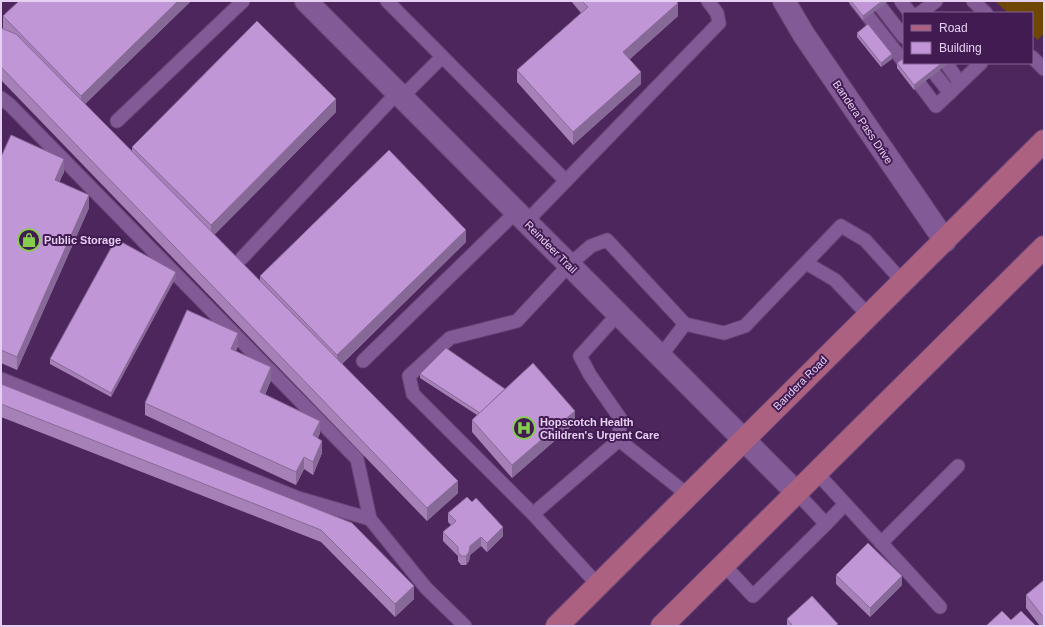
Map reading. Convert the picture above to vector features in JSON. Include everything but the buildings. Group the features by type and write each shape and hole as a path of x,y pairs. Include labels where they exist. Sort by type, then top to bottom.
{"main road":[{"name":"Bandera Road","path":"557,626 743,439 904,282 1044,141"},
{"path":"662,626 1042,254"}],"street":[{"name":"Reindeer Trail","path":"306,1 797,493"},
{"name":"Bandera Pass Drive","path":"784,1 804,35 945,241"}],"lane":[{"path":"117,121 243,1"},
{"path":"387,1 566,182"},
{"path":"363,361 521,217 566,182 719,23 717,13 708,1"},
{"path":"856,1 903,62"},
{"path":"876,1 902,31 886,39"},
{"path":"901,1 909,12"},
{"path":"973,1 985,12"},
{"path":"242,258 400,95 442,57"},
{"path":"1033,58 1044,69"},
{"path":"905,64 936,106 977,64"},
{"path":"927,64 950,93"},
{"path":"947,64 960,83"},
{"path":"1,98 10,105 357,460 370,519 426,588 465,626"},
{"path":"598,585 533,514 437,416 412,394 409,376 450,338 518,321 569,265 591,246 607,240 685,324 724,333 745,326 841,226 865,240 904,282"},
{"path":"806,263 835,280 869,316"},
{"path":"533,514 619,440 620,418 590,375 580,356 618,314"},
{"path":"660,357 685,324"},
{"path":"1,379 298,498 370,519"},
{"path":"619,440 688,494"},
{"path":"881,543 958,466"},
{"path":"817,474 940,607"},
{"path":"797,493 826,524"},
{"path":"724,565 753,596 845,504"}],"shaded area":[{"path":"995,1 1044,1 1044,33 1038,40 1033,36 1033,12 1007,12"}],"place":[{"name":"Public Storage","path":"29,240"},
{"name":"Hopscotch Health Children's Urgent Care","path":"524,428"}]}
